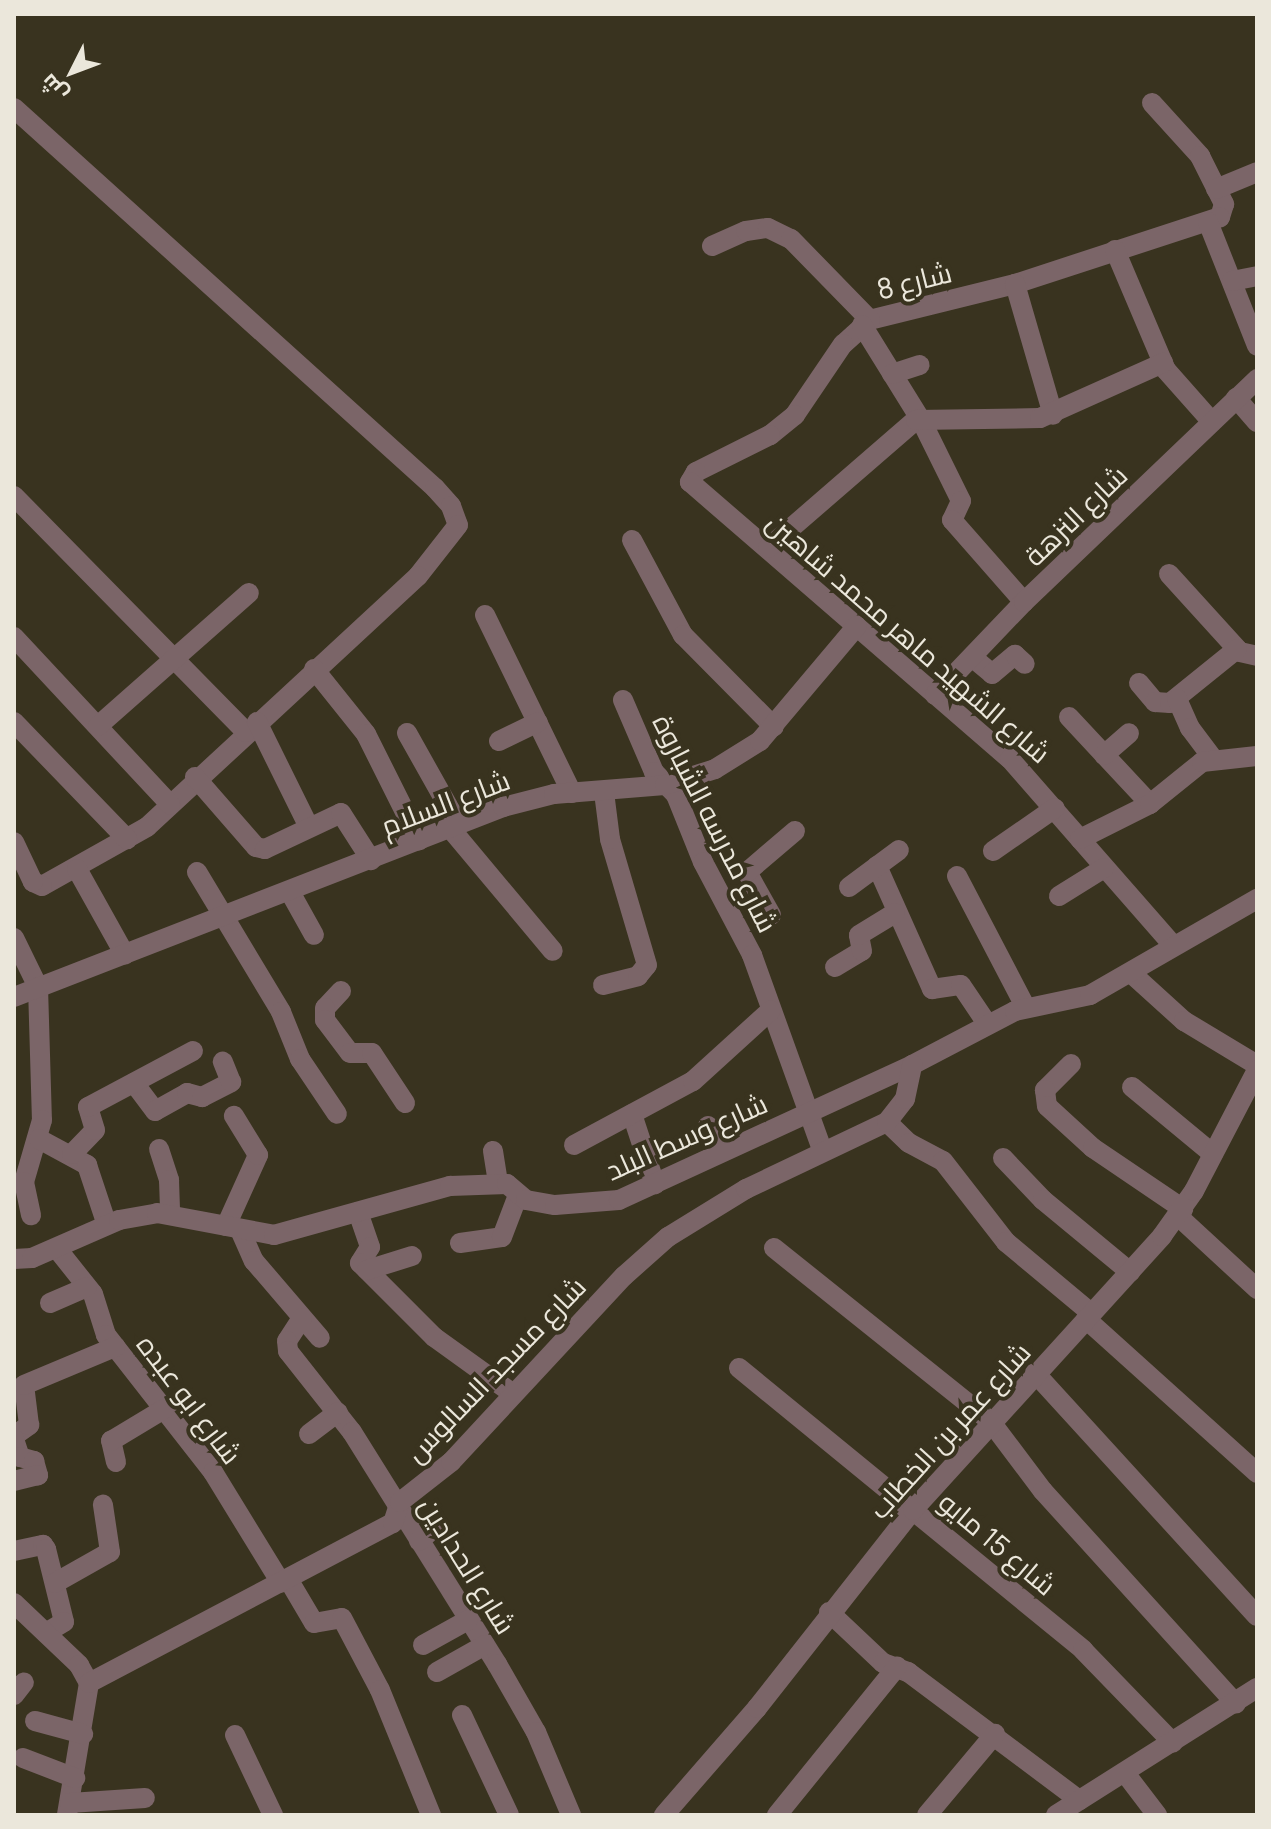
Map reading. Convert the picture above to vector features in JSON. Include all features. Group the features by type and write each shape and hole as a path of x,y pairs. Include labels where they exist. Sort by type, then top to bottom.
{"street":[{"path":"1152,103 1196,150 1225,209 1212,220 1257,346"},
{"path":"14,108 451,506 458,525 451,539 314,669 195,777 170,804 127,839 77,869 37,885 16,850"},
{"path":"1216,189 1257,172"},
{"name":"شارع 8","path":"693,489 690,482 696,472 770,435 795,415 866,323 1015,284 1212,220"},
{"path":"712,246 746,231 768,228 791,239 866,323 892,374 921,420 961,501 952,520 1024,602"},
{"path":"1115,250 1163,363 1212,422"},
{"path":"1232,281 1257,276"},
{"path":"1015,284 1053,415"},
{"path":"768,548 921,420 1026,420 1053,415 1163,363"},
{"path":"892,374 920,365"},
{"name":"شارع النزهة","path":"935,695 1024,602 1257,379"},
{"path":"1236,398 1257,422"},
{"name":"شارع الشهيد ماهر محمد شاهين","path":"693,489 768,548 1010,759 1173,945"},
{"path":"14,496 172,659 251,727 309,827"},
{"path":"632,540 683,635 774,727"},
{"path":"1169,574 1237,649 1257,656"},
{"path":"98,726 249,593"},
{"path":"485,615 572,793"},
{"name":"شارع السلام","path":"14,997 224,918 503,807 572,793 665,785 715,769 774,727 857,626"},
{"path":"16,643 170,804"},
{"path":"1139,683 1155,702 1177,699 1237,649"},
{"path":"972,657 992,674 1015,655 1025,664"},
{"path":"314,669 366,734 419,840"},
{"path":"1177,699 1190,728 1213,759"},
{"name":"شارع مدرسه الشباروة","path":"623,700 654,772 676,795 716,888 752,955 806,1113 823,1152"},
{"path":"1069,717 1150,804"},
{"path":"14,722 127,839"},
{"path":"499,741 538,722"},
{"path":"407,733 454,826 553,951"},
{"path":"1104,755 1129,733"},
{"path":"1080,839 1150,804 1192,768 1213,759 1257,756"},
{"path":"195,777 256,847 265,849 309,827 346,814 371,860"},
{"path":"603,985 642,974 647,965 610,839 604,792"},
{"path":"993,851 1055,808"},
{"path":"716,888 747,872 795,831"},
{"path":"849,887 899,850"},
{"path":"877,866 895,913 932,989 961,985 988,1025"},
{"path":"1059,896 1104,868"},
{"path":"77,869 125,955"},
{"path":"197,872 291,1034 300,1059 337,1114"},
{"path":"747,872 771,915"},
{"path":"957,876 1026,1008"},
{"path":"290,892 314,935"},
{"name":"شارع وسط البلد","path":"498,1184 510,1185 518,1195 530,1201 587,1205 619,1200 912,1065 1026,1008 1090,995 1257,899"},
{"path":"835,967 864,949 859,935 895,913"},
{"path":"16,946 38,987 39,1139 24,1182 31,1215"},
{"path":"1131,973 1184,1021 1257,1068"},
{"path":"291,1034 323,1016 341,991"},
{"path":"574,1145 705,1072 771,1010"},
{"path":"323,1016 350,1053 372,1053 405,1103"},
{"path":"72,1154 95,1130 88,1107 193,1051"},
{"path":"134,1083 155,1111 187,1093 202,1097 231,1082 223,1062"},
{"path":"1071,1064 1045,1090 1047,1106 1093,1148 1180,1212 1253,1279"},
{"path":"912,1065 905,1099 887,1122 909,1143 943,1161 1006,1242 1253,1462"},
{"name":"شارع عمر بن الخطاب","path":"664,1815 757,1708 829,1612 913,1510 1130,1272 1180,1212 1257,1068"},
{"path":"1132,1087 1213,1154"},
{"path":"632,1114 655,1184"},
{"path":"233,1228 258,1155 234,1116"},
{"name":"شارع مسجد السالوس","path":"89,1683 393,1523 397,1506 451,1462 512,1393 543,1367 624,1276 691,1218 887,1122"},
{"path":"708,1126 719,1153"},
{"path":"39,1139 72,1154 90,1171 107,1225"},
{"path":"159,1149 169,1180 170,1213"},
{"path":"14,1259 58,1250 107,1225 170,1213 233,1228 287,1234 432,1189 498,1184 493,1151"},
{"path":"1003,1158 1043,1200 1130,1272"},
{"path":"460,1243 502,1237 518,1195"},
{"path":"358,1212 370,1247 359,1261 434,1337 512,1393"},
{"path":"233,1228 254,1261 320,1338"},
{"path":"774,1248 991,1422 1043,1491 1236,1704"},
{"name":"شارع ابو عبده","path":"58,1250 87,1287 115,1347 213,1472 314,1623 342,1618 380,1690 431,1815"},
{"path":"367,1270 412,1256"},
{"path":"50,1303 87,1287"},
{"name":"شارع الحدادين","path":"302,1318 287,1348 338,1412 485,1645 536,1732 571,1815"},
{"path":"14,1481 38,1475 34,1461 20,1457 14,1437 29,1425 18,1388 115,1347"},
{"name":"شارع 15 مايو","path":"739,1368 1083,1650 1173,1743"},
{"path":"1035,1373 1257,1616"},
{"path":"116,1462 111,1441 164,1409"},
{"path":"309,1434 338,1412"},
{"path":"55,1583 110,1552 103,1505"},
{"path":"419,1541 436,1526"},
{"path":"14,1551 45,1547 64,1622 46,1633"},
{"path":"14,1603 46,1633 89,1683 83,1734 68,1809 145,1798"},
{"path":"829,1612 883,1663 897,1667 995,1734 1079,1800"},
{"path":"423,1645 468,1620"},
{"path":"437,1672 485,1645"},
{"path":"788,1811 897,1667"},
{"path":"1056,1815 1257,1688"},
{"path":"462,1715 509,1815"},
{"path":"35,1721 83,1734"},
{"path":"927,1815 995,1734"},
{"path":"235,1735 273,1815"},
{"path":"23,1758 75,1778"},
{"path":"1125,1773 1157,1815"}]}
